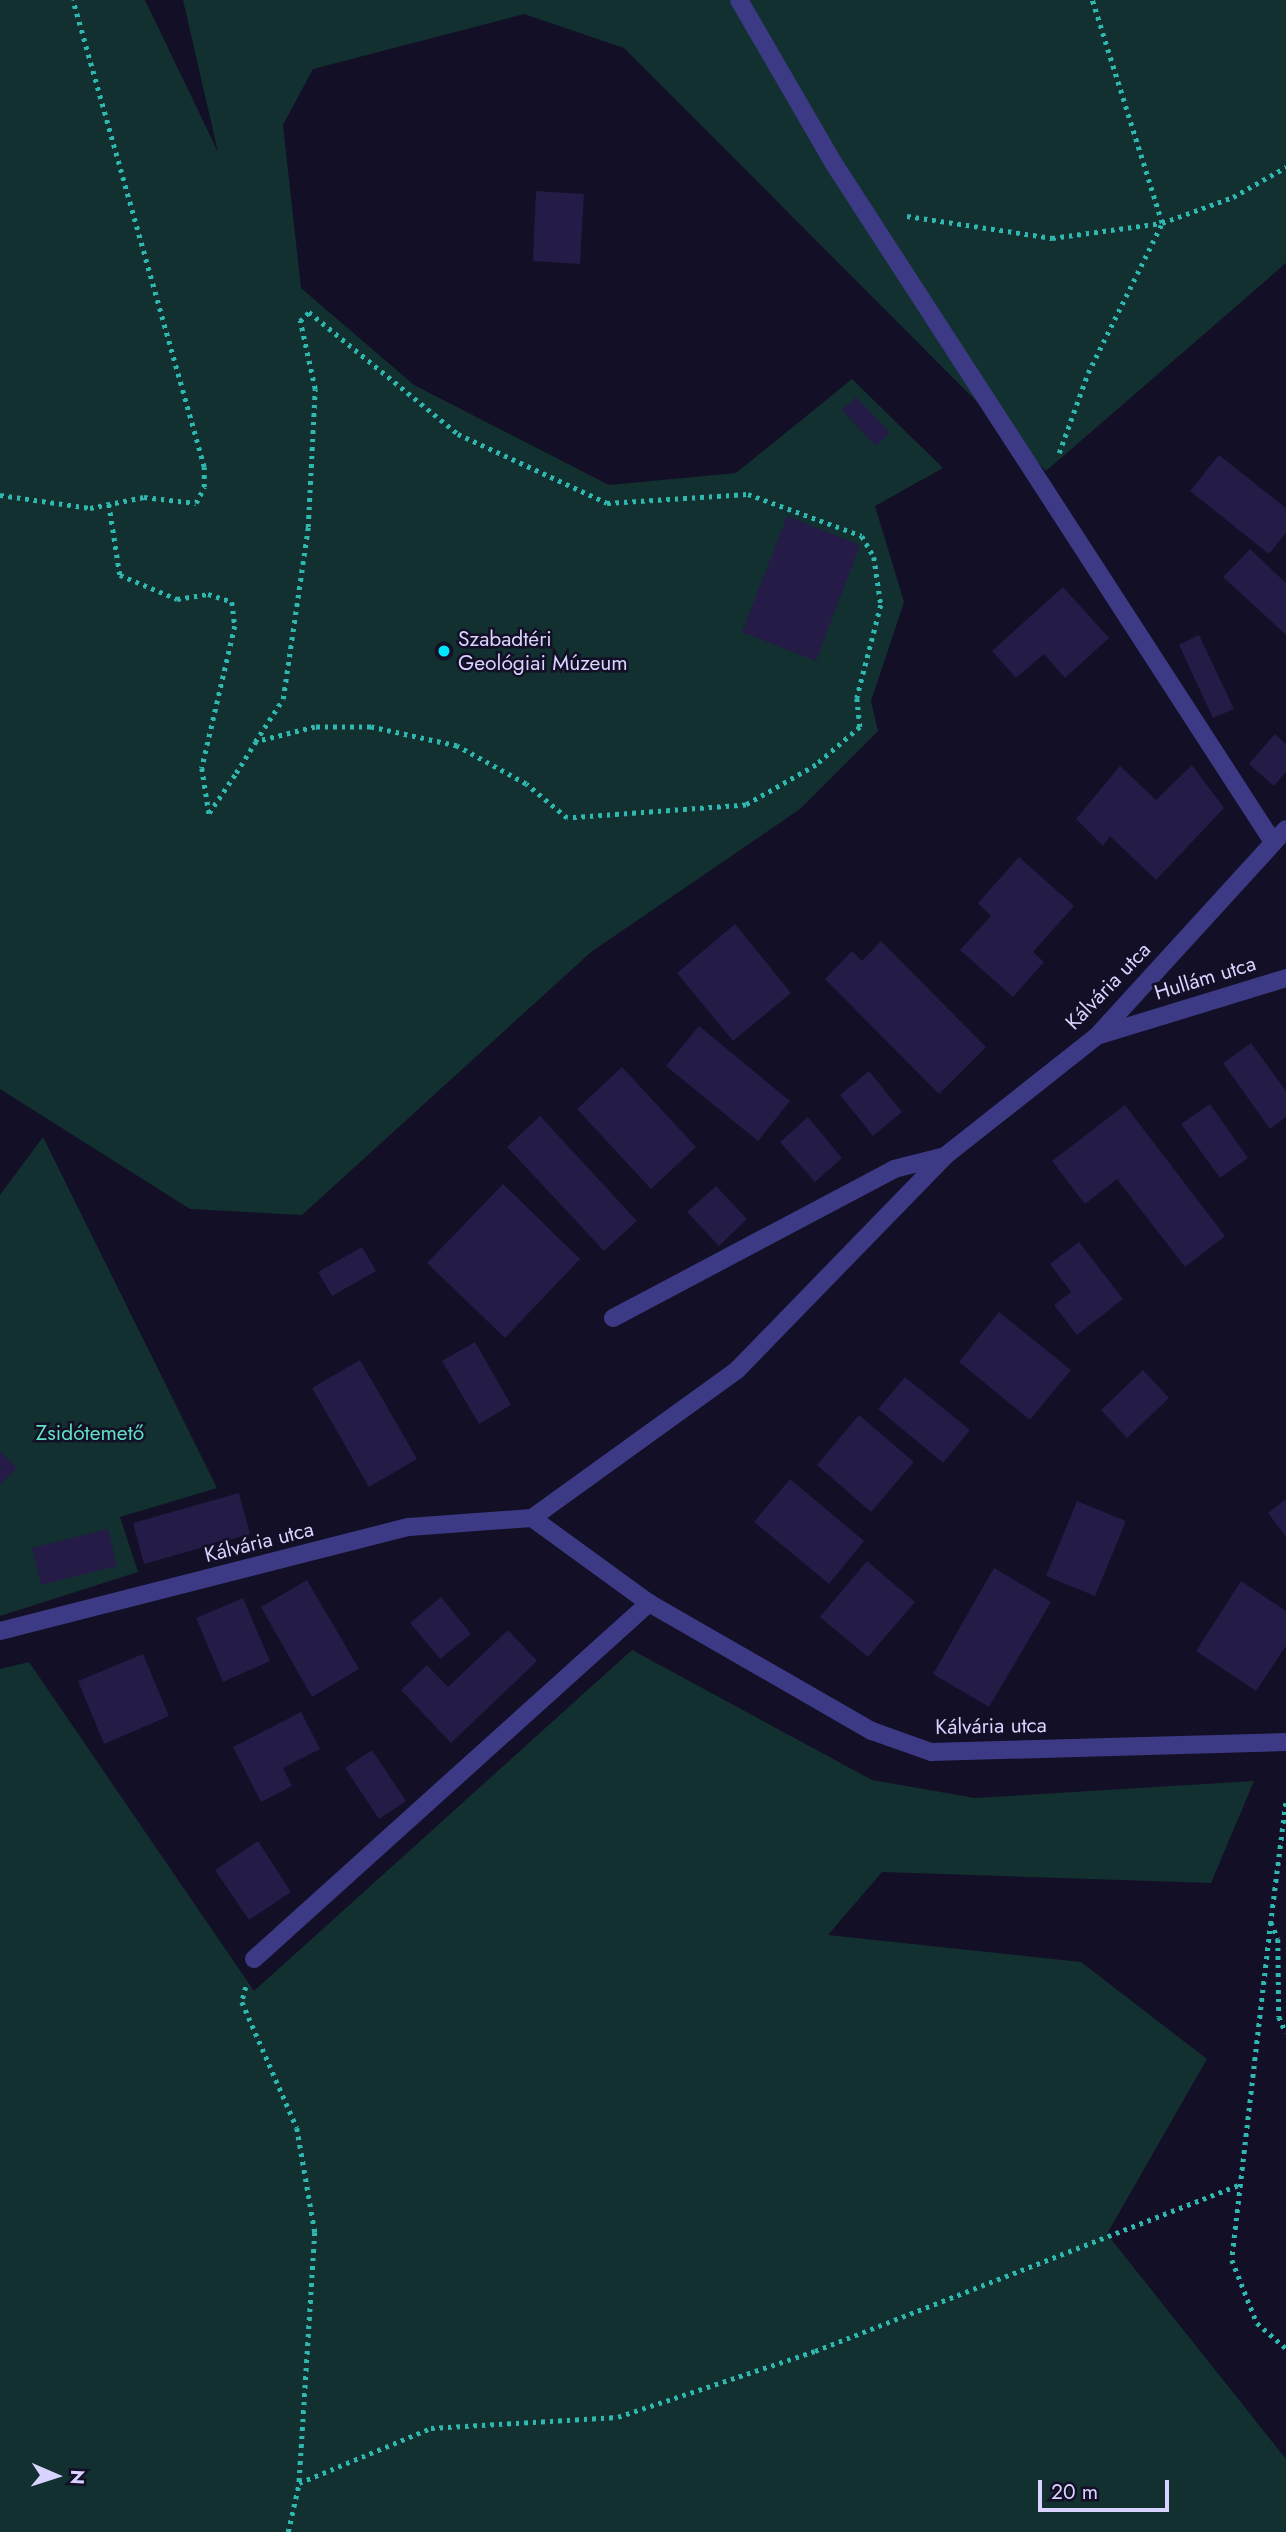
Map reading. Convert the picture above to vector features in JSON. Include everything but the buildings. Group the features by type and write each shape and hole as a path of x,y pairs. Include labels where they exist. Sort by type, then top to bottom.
{"street":[{"path":"740,0 1044,493 1273,842"},
{"name":"Kálvária utca","path":"0,1631 409,1527 532,1518 737,1370 945,1156 1097,1036 1286,829"},
{"name":"Hullám utca","path":"1097,1036 1286,978"},
{"name":"Kálvária utca","path":"613,1318 894,1169 945,1156"},
{"name":"Kálvária utca","path":"532,1518 649,1603 872,1731 931,1752 1286,1742"},
{"path":"254,1959 649,1603"}],"path":[{"path":"0,495 90,508 144,498 196,503 204,467 73,0"},
{"path":"1044,493 1088,373 1162,223 1091,0"},
{"path":"868,210 1052,238 1162,223 1233,197 1286,167"},
{"path":"109,504 120,575 177,599 225,595 232,602 234,626 202,768 209,813 255,742 283,699 308,527 315,389 300,321 309,312 458,435 607,503 748,494 862,536 874,557 881,605 857,698 860,727 816,765 746,804 567,818 526,784 457,746 371,727 315,727 255,742"},
{"path":"1286,1803 1232,2260 1257,2323 1286,2348"},
{"path":"1271,1922 1278,1939 1279,2017 1286,2033"},
{"path":"1278,1939 1286,1944"},
{"path":"254,1959 242,2002 297,2128 316,2232 299,2483 288,2532"},
{"path":"299,2483 431,2428 618,2417 815,2351 1241,2184"}],"green space":[{"name":"Szabadtéri Geológiai Múzeum","path":"0,0 145,0 218,152 183,0 1286,0 1286,263 1046,471 624,48 524,14 313,69 283,125 301,288 414,385 609,485 736,473 852,379 943,468 875,506 904,602 871,701 878,731 800,809 591,952 302,1215 190,1209 0,1089"},
{"name":"Zsidótemető","path":"43,1137 217,1488 120,1517 138,1572 0,1616 0,1195"},
{"path":"632,1650 872,1780 975,1798 1254,1781 1211,1883 882,1872 828,1935 1081,1962 1207,2059 1107,2234 1286,2459 1286,2532 0,2532 0,1669 29,1662 254,1991"}],"place":[{"name":"Szabadtéri Geológiai Múzeum","path":"444,651"}]}
